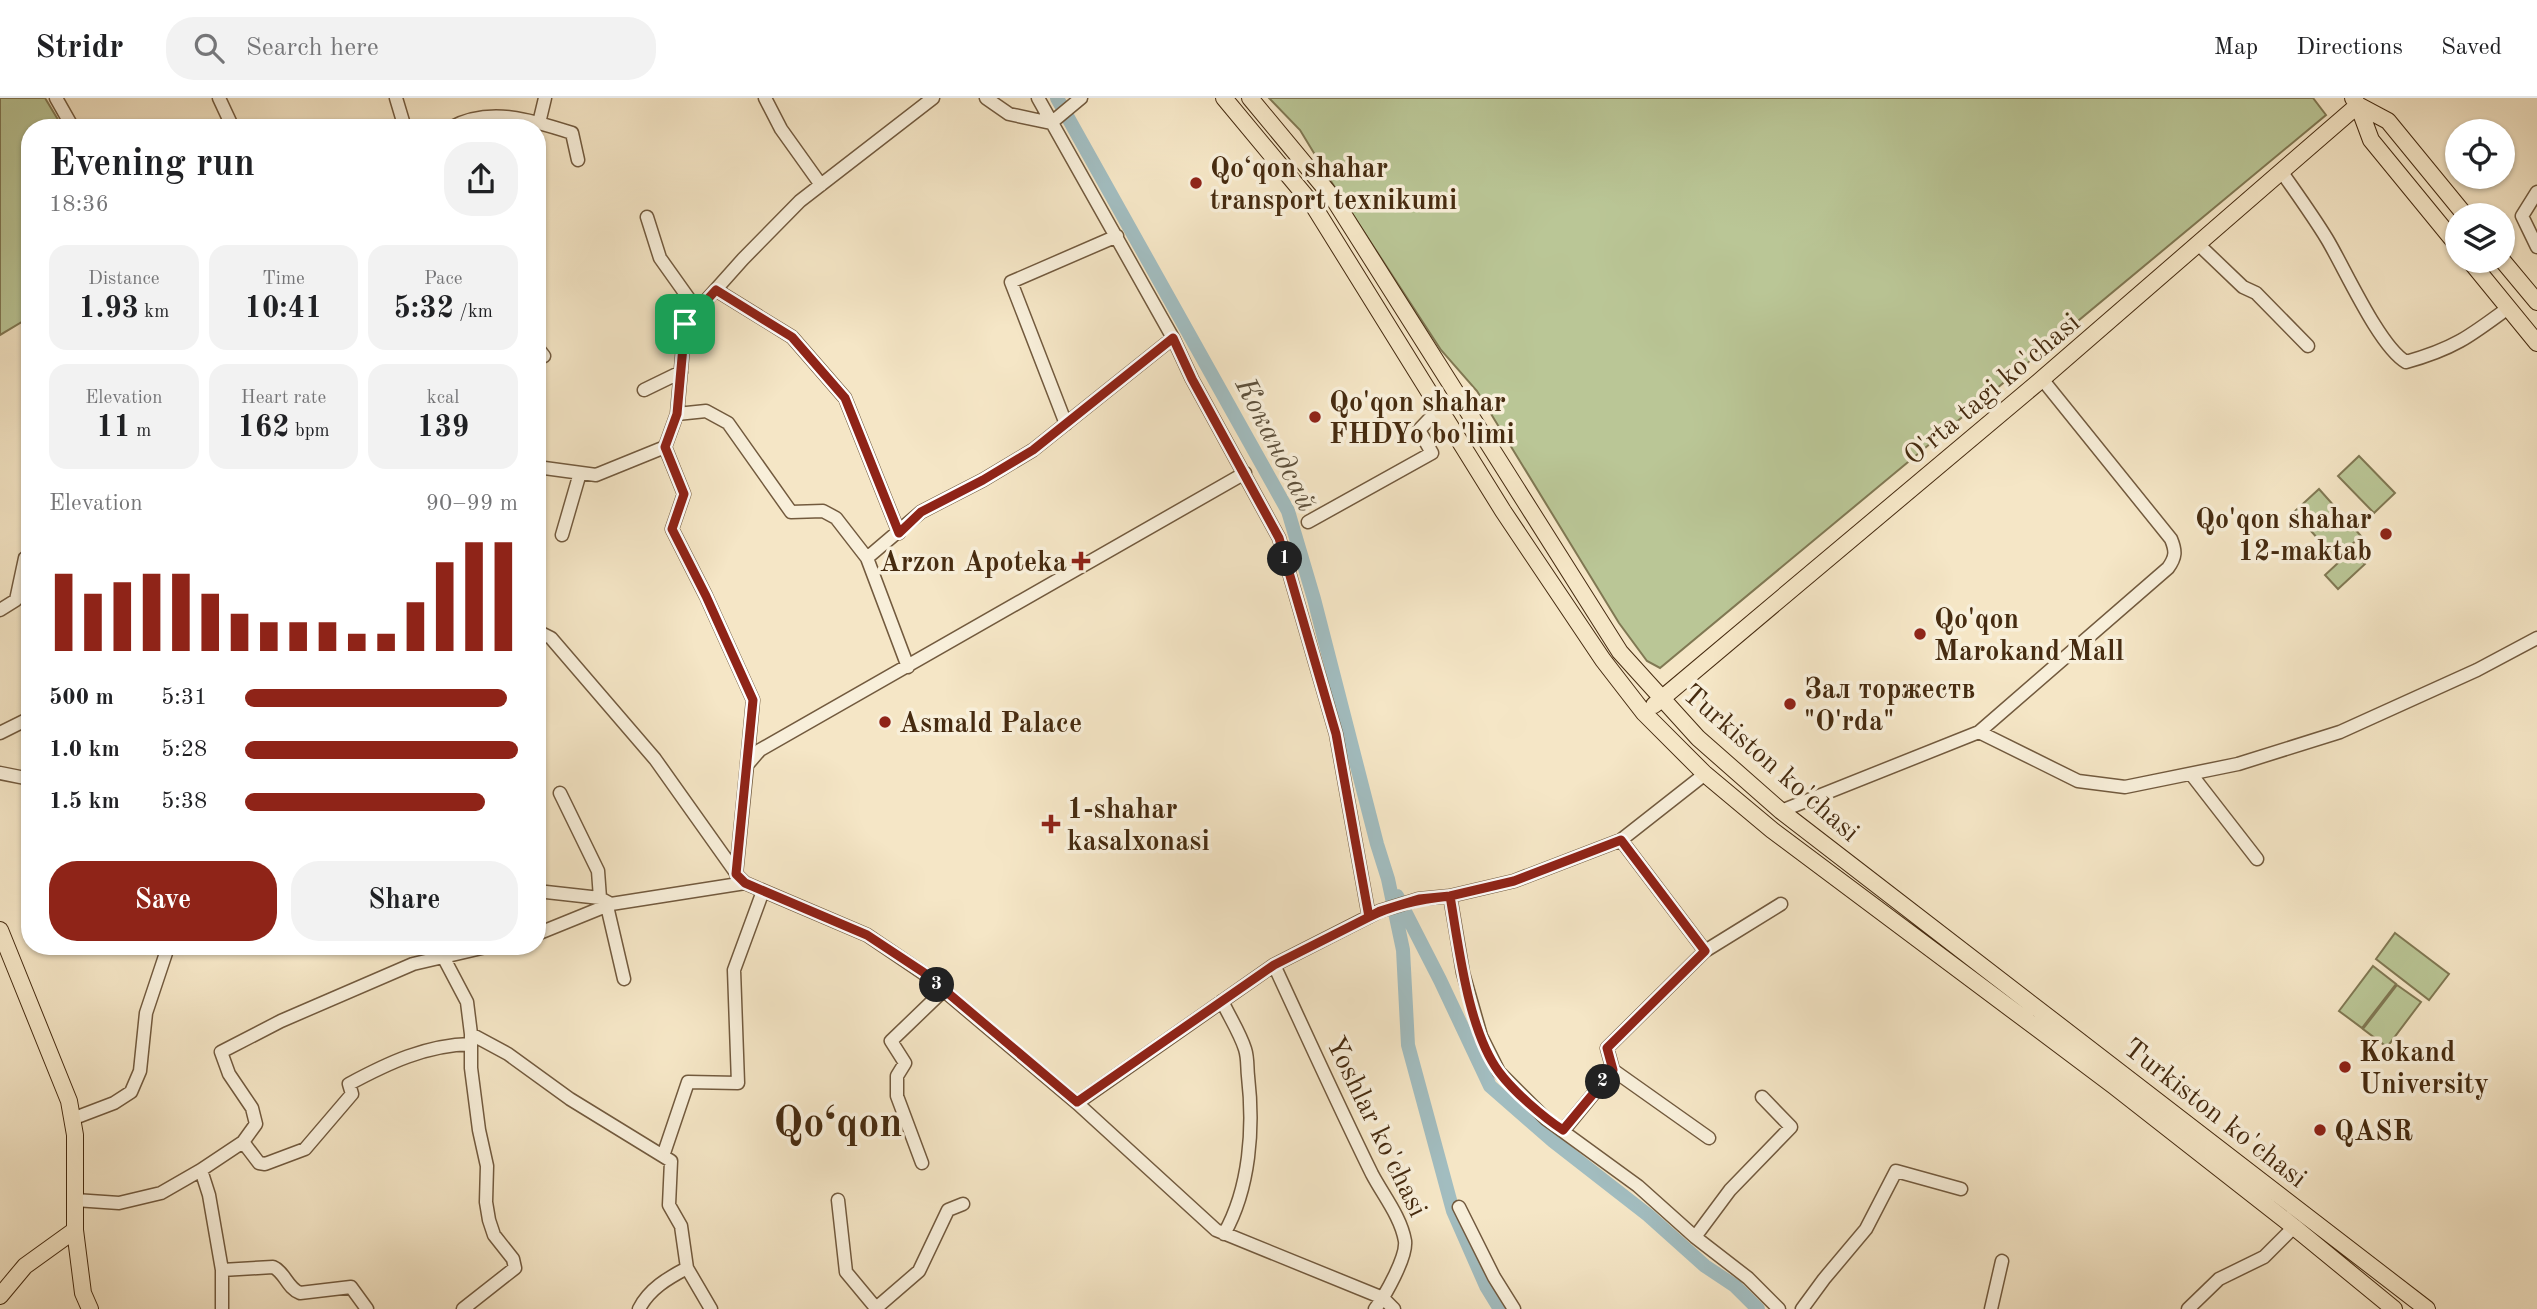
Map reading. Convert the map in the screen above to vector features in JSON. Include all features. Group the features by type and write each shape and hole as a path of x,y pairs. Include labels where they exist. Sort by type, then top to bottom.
{"main road":[{"name":"Turkiston ko'chasi","path":"1224,98 1313,205 1503,511 1603,660 1644,713 1705,774 1772,830 2114,1086 2394,1309"},
{"name":"Turkiston ko'chasi","path":"1250,98 1333,198 1620,652 1698,738 1781,811 2427,1309"},
{"name":"O'rta tagi ko'chasi","path":"1644,713 2042,379 2360,100"},
{"path":"2360,100 2388,121 2455,203"},
{"path":"2360,100 2371,140 2445,230"},
{"path":"2480,273 2537,342"},
{"path":"2515,273 2535,294"},
{"path":"0,930 69,1101 75,1135 75,1230 83,1293 90,1309"},
{"path":"0,1296 25,1266 75,1230"}],"street":[{"path":"56,98 68,119"},
{"path":"219,98 229,119"},
{"path":"396,98 402,119"},
{"path":"540,119 545,98"},
{"path":"765,98 781,129 821,185"},
{"path":"741,878 753,700 672,529 684,494 665,447 677,414 685,324 800,201 933,98"},
{"path":"986,98 1009,114 1051,122 1078,100"},
{"path":"1038,98 1173,338 1192,379 1279,538 1336,734 1374,914"},
{"path":"479,119 504,115 524,119"},
{"path":"546,124 572,133 578,160"},
{"path":"2281,172 2327,239 2374,323 2398,357 2406,362 2439,353 2465,340 2508,307"},
{"path":"2537,192 2522,216 2537,247"},
{"path":"647,218 660,258 697,310"},
{"path":"1066,424 1011,282 1117,236"},
{"path":"2198,244 2243,287 2256,293 2308,346"},
{"path":"716,290 792,337 845,398 899,533"},
{"path":"867,558 921,512 1033,450 1173,338"},
{"path":"644,390 681,372"},
{"path":"1781,811 1979,732 2168,568 2175,558 2171,539 2042,379"},
{"path":"1308,522 1432,453 1419,430 1439,409"},
{"path":"677,414 706,411 728,423 791,512 823,511 836,518 867,558 908,667"},
{"path":"546,468 596,475 665,447"},
{"path":"562,536 580,473"},
{"path":"747,765 760,750 1245,473"},
{"path":"0,610 16,600 21,577"},
{"path":"546,636 655,759 741,878 763,891 867,935 923,972 1077,1102 1216,1230 1394,1309"},
{"path":"1979,732 2078,781 2125,787 2238,764 2340,732 2477,670 2537,638"},
{"path":"0,733 21,722"},
{"path":"0,773 21,777"},
{"path":"1077,1102 1274,965 1374,914 1419,899 1450,896 1514,881 1621,840 1705,774"},
{"path":"2191,774 2257,859"},
{"path":"560,793 598,872 624,979"},
{"path":"1621,840 1705,951"},
{"path":"546,930 606,903 741,878"},
{"path":"663,1156 688,1082 738,1083 734,970 763,891"},
{"path":"546,893 606,903"},
{"path":"1450,896 1463,973 1480,1036 1499,1072 1546,1119 1639,1186 1695,1237 1748,1278 1779,1309"},
{"path":"1709,1138 1613,1070 1607,1048 1705,951 1781,904"},
{"path":"72,1119 114,1103 131,1092 140,1071 146,1013 165,955"},
{"path":"75,1200 119,1203 161,1193 243,1142 256,1124 252,1108 229,1074 220,1052 281,1021 434,955"},
{"path":"443,955 467,1002 471,1068 487,1166 486,1202 489,1220 494,1235 513,1259 515,1268 464,1309"},
{"name":"Yoshlar ko'chasi","path":"1274,965 1372,1174 1400,1225 1405,1252 1379,1304"},
{"path":"922,1163 897,1096 897,1076 905,1063 891,1041 944,990"},
{"path":"1222,1001 1245,1049 1250,1091 1250,1141 1243,1183 1234,1217 1224,1234"},
{"path":"243,1142 259,1163 265,1164 299,1153 352,1094 349,1084 392,1061 471,1039 508,1054 570,1099 671,1161 669,1205 681,1226 687,1268 712,1309"},
{"path":"1563,1130 1613,1070"},
{"path":"1695,1237 1730,1189 1791,1127 1762,1097"},
{"path":"201,1170 209,1195 222,1270 222,1309"},
{"path":"1802,1309 1866,1229 1896,1171 1961,1189"},
{"path":"838,1200 846,1272 875,1308 919,1271 948,1210 963,1203"},
{"path":"1459,1207 1494,1277 1514,1309"},
{"path":"2188,1309 2219,1279 2264,1258 2294,1227"},
{"path":"1991,1309 2002,1261"},
{"path":"0,1282 25,1266"},
{"path":"222,1270 278,1268 293,1291 300,1293 351,1287 367,1309"},
{"path":"639,1309 643,1300 664,1281 687,1268"}],"green space":[{"path":"0,98 45,98 58,119 21,119 21,322 0,335"},
{"path":"1269,98 2313,98 2326,115 1660,668 1647,661 1619,623 1477,391 1441,350 1300,130"},
{"path":"2359,456 2395,493 2374,513 2338,476"},
{"path":"2319,489 2361,536 2336,559 2294,512"},
{"path":"2352,550 2365,564 2338,589 2325,575"},
{"path":"2395,933 2449,974 2429,1000 2376,959"},
{"path":"2373,966 2396,984 2362,1028 2339,1011"},
{"path":"2397,985 2421,1002 2387,1047 2363,1029"}],"waterway":[{"name":"Кокандсай","path":"1057,98 1288,511 1388,879 1403,950 1408,1045 1453,1211 1486,1286 1500,1309"},
{"path":"1397,896 1490,1086 1553,1141 1648,1215 1705,1266 1735,1286 1758,1309"}],"place":[{"name":"Qoʻqon shahar transport texnikumi","path":"1196,183"},
{"name":"Qo'qon shahar FHDYo bo'limi","path":"1315,417"},
{"name":"Qo'qon shahar 12-maktab","path":"2386,534"},
{"name":"Arzon Apoteka","path":"1081,561"},
{"name":"Qo'qon Marokand Mall","path":"1920,634"},
{"name":"Зал торжеств \"O'rda\"","path":"1790,704"},
{"name":"Asmald Palace","path":"885,722"},
{"name":"1-shahar kasalxonasi","path":"1051,824"},
{"name":"Kokand University","path":"2345,1067"},
{"name":"QASR","path":"2320,1130"}],"district":[{"name":"Qo‘qon","path":"838,1121"}],"route":[{"path":"685,324 677,414 665,447 684,494 672,529 753,700 736,874 745,883 867,935 923,972 1077,1102 1274,965 1369,917 1380,911 1419,899 1450,896 1463,973 1480,1036 1499,1072 1546,1119 1563,1130 1613,1070 1607,1048 1705,951 1621,840 1514,881 1450,896 1419,899 1369,917 1336,734 1279,538 1192,379 1173,338 1033,450 921,512 899,533 845,398 792,337 716,290 685,324"}]}
